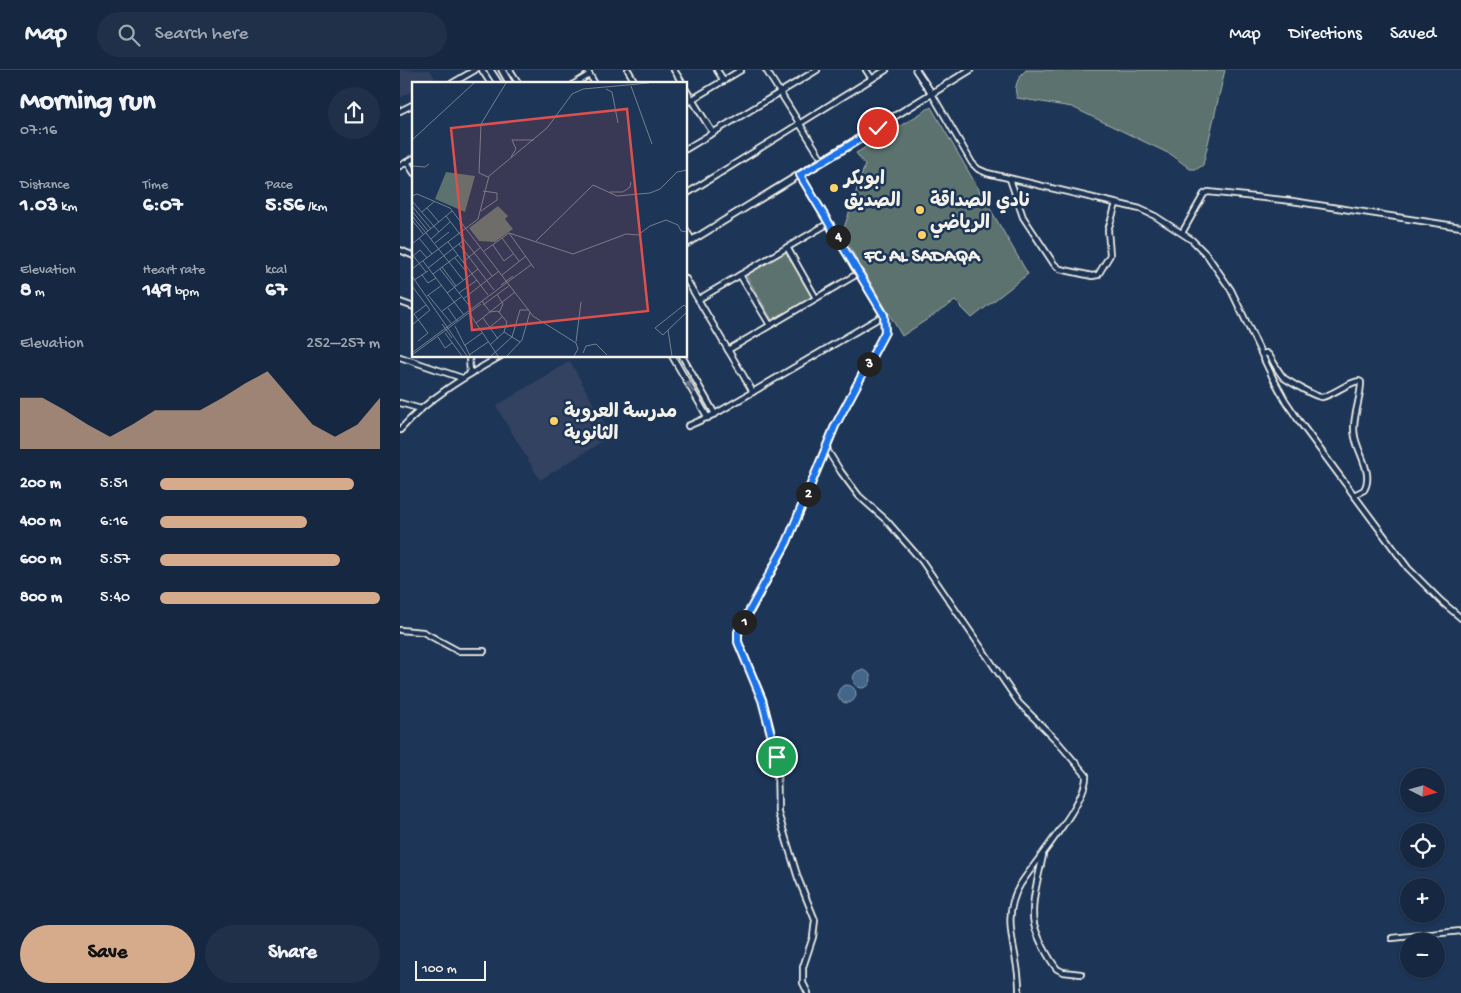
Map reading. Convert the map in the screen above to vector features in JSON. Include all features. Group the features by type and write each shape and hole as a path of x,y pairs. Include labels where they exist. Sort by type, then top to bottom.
{"street":[{"path":"454,82 475,70"},
{"path":"482,70 490,82"},
{"path":"490,70 498,82"},
{"path":"502,70 509,82"},
{"path":"511,72 518,70"},
{"path":"628,70 635,82"},
{"path":"674,70 682,82"},
{"path":"717,70 724,81"},
{"path":"688,103 741,70"},
{"path":"766,70 823,161"},
{"path":"688,149 817,70"},
{"path":"866,70 872,79"},
{"path":"688,193 886,70"},
{"path":"916,70 972,163 978,169 1010,179 1140,209 1182,233 1207,255 1220,273 1240,308 1284,400 1408,568 1461,618"},
{"path":"688,243 970,70"},
{"path":"576,82 588,72"},
{"path":"688,93 713,133"},
{"path":"400,111 412,105"},
{"path":"400,166 412,159"},
{"path":"407,162 412,169"},
{"path":"800,175 884,315 885,332 835,426 787,542 740,629 738,638 762,700 777,757 778,814 798,878 815,920 813,937 803,972 803,982 808,993"},
{"path":"1010,179 1023,217 1054,264 1060,269 1095,277 1098,276 1110,255 1108,230 1116,204"},
{"path":"1182,233 1204,194 1208,192 1292,201 1461,227"},
{"path":"698,299 829,223"},
{"path":"688,233 692,240"},
{"path":"787,247 816,298"},
{"path":"400,250 412,255"},
{"path":"728,350 859,273"},
{"path":"740,275 770,325"},
{"path":"688,282 753,392"},
{"path":"400,302 412,306"},
{"path":"688,426 708,418 884,315"},
{"path":"1262,354 1266,353 1269,355 1286,379 1317,397 1322,397 1357,381 1361,382 1354,437 1365,465 1367,482 1364,490 1354,495"},
{"path":"400,358 462,378"},
{"path":"469,358 470,374"},
{"path":"400,430 439,394 462,378 498,358"},
{"path":"673,358 708,418"},
{"path":"683,358 715,414"},
{"path":"400,403 421,409"},
{"path":"826,448 841,472 860,496 886,520 922,561 1019,703 1056,740 1084,772 1085,784 1081,797 1014,896 1010,928 1020,978 1019,993"},
{"path":"400,630 423,632 458,651 484,651"},
{"path":"1044,853 1034,904 1033,918 1035,929 1057,969 1063,972 1080,974"},
{"path":"1392,938 1461,931"}],"shaded area":[{"path":"400,70 430,70 435,78 428,82 412,82 412,91 400,98"},
{"name":"مدرسة العروبة الثانوية","path":"570,361 611,436 540,480 496,406"},
{"path":"862,670 868,673 871,679 868,685 862,688 856,685 853,679 856,673"},
{"path":"847,685 853,688 856,694 853,700 847,703 841,700 838,694 841,688"}],"green space":[{"path":"1026,70 1225,70 1203,165 1197,169 1190,169 1172,155 1072,107 1017,98 1017,82"},
{"name":"نادي الصداقة الرياضي","path":"931,107 1028,274 972,318 955,301 902,336 842,234 865,165 856,153"},
{"path":"786,251 813,296 772,320 746,275"}],"place":[{"name":"ابوبكر الصديق","path":"834,188"},
{"name":"نادي الصداقة الرياضي","path":"920,210"},
{"name":"FC AL SADAQA","path":"922,235"},
{"name":"مدرسة العروبة الثانوية","path":"554,421"}],"route":[{"path":"777,757 762,700 738,642 738,632 780,558 835,426 878,349 886,325 884,315 800,175 878,128"}]}
